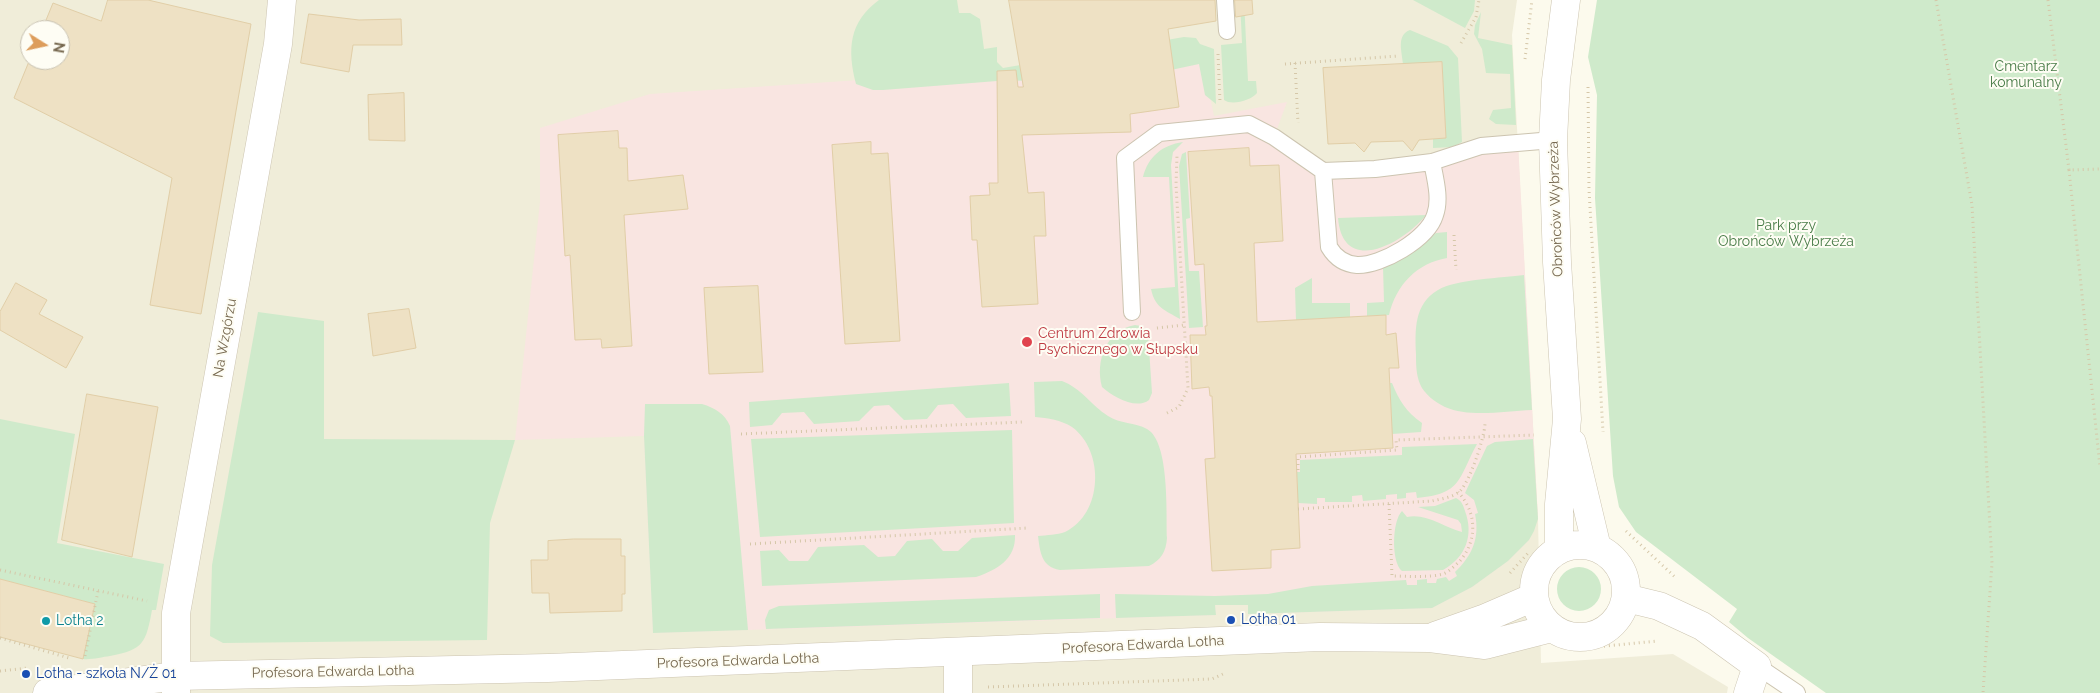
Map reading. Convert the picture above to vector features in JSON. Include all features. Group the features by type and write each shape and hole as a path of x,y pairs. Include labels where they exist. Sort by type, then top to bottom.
{"street":[{"name":"Na Wzgórzu","path":"176,685 176,613 275,63 282,0"},
{"name":"Obrońców Wybrzeża","path":"1559,549 1559,504 1567,419 1557,262 1553,140 1556,80 1566,0"},
{"name":"Obrońców Wybrzeża","path":"1567,419 1597,548"},
{"path":"1578,545 1597,548 1610,556 1620,568 1626,583 1626,598 1620,613 1611,626 1598,634 1582,637 1567,635 1552,628 1543,620 1534,597 1534,583 1539,569 1548,557 1559,549 1578,545"},
{"path":"1430,638 1483,620 1534,597"},
{"path":"1626,598 1659,606 1702,626 1756,666 1748,693"},
{"path":"1430,638 1485,645 1552,628"},
{"name":"Profesora Edwarda Lotha","path":"47,693 176,685 548,668 1320,638 1430,638"},
{"path":"958,653 958,693"}],"lane":[{"path":"1225,0 1227,31"},
{"path":"1132,312 1125,158 1159,133 1249,124 1274,137 1324,171 1375,169 1432,162 1481,146 1553,140"},
{"path":"1324,171 1328,247 1334,255 1344,261 1357,264 1370,263 1398,252 1428,229 1436,215 1437,187 1432,162"},
{"path":"1756,666 1797,693"}],"path":[{"path":"1461,43 1476,16 1479,0"},
{"path":"1936,0 1972,205 1992,563 1983,693"},
{"path":"2048,0 2069,170 2100,467"},
{"path":"1220,127 1218,40 1220,33 1227,31"},
{"path":"1285,64 1398,56"},
{"path":"1295,63 1300,130"},
{"path":"1588,85 1590,93 1589,190 1603,437"},
{"path":"1167,413 1179,407 1187,393 1175,163 1181,149 1190,146 1188,130"},
{"path":"2069,170 2100,169"},
{"path":"1454,233 1456,270"},
{"path":"1157,328 1184,325"},
{"path":"741,434 1023,422"},
{"path":"1298,510 1432,501 1458,492 1461,490 1484,437 1485,424"},
{"path":"1298,470 1298,456 1397,450 1396,440 1542,434"},
{"path":"1389,504 1392,576 1442,574 1461,560 1472,540 1474,531 1471,514 1464,499 1458,492"},
{"path":"750,544 1027,528"},
{"path":"1504,580 1530,550"},
{"path":"0,570 157,603"},
{"path":"84,662 98,591"},
{"path":"0,638 74,660"}],"shaded area":[{"path":"0,0 1517,0 1512,35 1538,519 1541,663 1673,654 1728,687 1727,693 0,693"},
{"name":"Centrum Zdrowia Psychicznego w Słupsku","path":"1203,64 1214,116 1287,102 1274,137 1324,171 1518,142 1538,519 1529,540 1508,561 1472,587 1432,608 1248,614 1248,605 1215,605 1216,615 653,633 644,436 515,440 540,202 540,128 650,94 905,77"}],"green space":[{"path":"879,0 957,0 959,13 970,13 980,19 984,49 997,47 997,62 1003,68 1184,37 1196,38 1200,44 1214,49 1216,104 1205,95 1199,64 1129,79 997,81 873,90 856,84 851,48 856,27 861,17"},
{"path":"1240,0 1244,0 1248,81 1256,81 1257,93 1246,100 1228,102 1224,100 1221,45 1242,43"},
{"path":"1413,0 1475,0 1474,11 1465,28"},
{"name":"Park przy Obrońców Wybrzeża","path":"1597,0 2100,0 2100,693 1826,693 1748,638 1729,622 1737,609 1636,532 1619,507 1613,476 1595,198 1597,95 1588,57"},
{"path":"1481,12 1478,38 1512,45 1516,125 1496,124 1489,119 1493,110 1511,108 1510,74 1486,73 1482,49 1474,34 1475,25"},
{"path":"1410,30 1448,46 1458,58 1462,142 1453,147 1433,148 1433,139 1446,138 1442,62 1403,64 1401,40 1406,32"},
{"path":"1183,142 1173,152 1171,165 1180,319 1165,311 1158,304 1151,289 1175,287 1169,177 1143,177 1148,164 1157,153 1169,146"},
{"path":"1186,152 1190,218 1186,219 1189,271 1199,271 1203,327 1189,328 1179,166 1182,154"},
{"path":"1426,215 1404,236 1390,244 1376,249 1362,250 1351,246 1342,236 1338,218"},
{"path":"1447,232 1447,258 1426,265 1409,277 1397,294 1389,315 1367,316 1367,303 1384,302 1383,267 1407,256 1436,233"},
{"path":"1524,275 1532,410 1488,413 1465,412 1445,407 1434,400 1422,388 1416,369 1416,327 1420,310 1424,303 1438,290 1456,283"},
{"path":"1312,278 1312,303 1350,303 1350,317 1296,320 1295,288"},
{"path":"258,312 324,321 324,439 515,440 490,523 487,640 223,643 210,636 212,565"},
{"path":"1135,325 1141,326 1148,333 1152,393 1149,400 1138,404 1125,401 1107,391 1102,387 1100,377 1102,357 1110,340 1125,328"},
{"path":"1062,381 1075,388 1108,416 1147,429 1154,436 1160,448 1165,479 1167,538 1162,555 1149,566 1060,570 1049,566 1043,558 1038,536 1062,533 1078,523 1087,511 1093,497 1095,482 1094,466 1090,451 1083,438 1072,427 1063,423 1035,417 1034,382"},
{"path":"1009,383 1011,416 966,418 953,404 938,405 927,419 904,420 889,405 874,406 859,421 814,424 804,412 782,413 772,425 750,427 749,402"},
{"path":"1390,383 1392,383 1407,410 1422,423 1421,432 1392,434"},
{"path":"645,404 702,404 719,412 730,426 748,630 653,633 644,436"},
{"path":"0,419 75,434 57,543 164,564 156,610 152,610 148,630 142,643 137,647 121,654 83,659 95,604 0,579"},
{"path":"1012,430 1014,523 760,537 751,439"},
{"path":"1533,439 1538,519 1529,540 1508,561 1472,587 1432,608 1248,614 1248,605 1215,605 1216,615 1116,618 1115,594 1215,596 1268,594 1312,586 1406,580 1407,585 1417,585 1417,580 1427,579 1427,583 1436,583 1437,579 1446,577 1449,581 1457,576 1455,572 1466,560 1475,539 1475,514 1478,513 1474,500 1465,493 1487,446 1495,442"},
{"path":"1477,444 1457,483 1443,493 1417,498 1416,492 1406,493 1406,498 1397,499 1397,494 1386,495 1386,499 1363,501 1362,495 1352,496 1352,502 1325,502 1325,498 1317,498 1317,504 1298,503 1297,472 1300,472 1300,460 1402,455 1402,447"},
{"path":"1456,498 1462,503 1469,529 1466,545 1457,559 1443,570 1402,571 1396,559 1394,541 1396,523 1402,511 1407,517 1422,517 1462,532 1461,524 1458,520 1418,507 1435,506"},
{"path":"1015,535 1009,557 998,567 976,577 762,586 760,551 779,550 789,561 808,561 818,547 864,545 878,557 895,556 907,541 932,539 943,551 958,551 972,538"},
{"path":"1583,567 1595,573 1600,580 1600,598 1595,605 1588,610 1575,611 1567,608 1560,601 1557,585 1560,577 1567,570"},
{"path":"1100,594 1100,618 766,629 765,620 769,610 779,606"}],"building":[{"path":"108,0 148,0 251,24 201,314 150,305 172,178 14,98 25,70 70,70 70,20 46,20 53,3 101,21"},
{"path":"1009,0 1215,0 1216,21 1168,29 1179,107 1130,114 1131,132 1022,135 1028,193 1044,192 1046,236 1034,236 1038,304 982,307 977,240 972,240 970,196 990,195 989,183 998,183 997,71 1016,70 1018,87 1023,87"},
{"path":"1235,0 1252,0 1253,14 1236,17"},
{"path":"309,14 359,20 401,19 402,45 353,45 349,72 301,63"},
{"path":"1442,62 1446,138 1419,140 1412,151 1403,141 1371,142 1364,152 1355,143 1328,144 1323,68"},
{"path":"404,93 405,141 369,140 368,95"},
{"path":"618,131 619,148 627,148 628,181 683,175 688,209 624,215 632,346 602,348 601,339 575,340 570,255 565,256 558,135"},
{"path":"871,142 871,154 888,153 900,341 845,344 832,145"},
{"path":"1249,148 1250,166 1279,165 1283,241 1254,243 1257,322 1386,315 1386,335 1396,333 1399,368 1389,368 1393,448 1296,454 1300,548 1271,550 1271,568 1212,571 1205,459 1215,458 1212,396 1210,396 1209,387 1192,389 1190,335 1206,335 1205,326 1207,326 1204,264 1195,265 1188,152"},
{"path":"16,283 47,300 39,314 83,337 66,368 0,330 0,312"},
{"path":"758,286 763,372 709,374 704,288"},
{"path":"409,309 416,348 373,356 368,314"},
{"path":"87,394 158,407 132,557 62,540"},
{"path":"621,539 621,556 625,556 625,594 622,594 622,611 550,613 549,593 532,593 531,560 548,560 548,541"},
{"name":"Lotha 2","path":"0,579 95,604 83,659 0,637"}],"place":[{"name":"Centrum Zdrowia Psychicznego w Słupsku","path":"1027,342"},
{"name":"Lotha 01","path":"1231,620"},
{"name":"Lotha 2","path":"46,621"},
{"name":"Lotha - szkoła N/Ż 01","path":"26,674"}],"park label":[{"name":"Cmentarz komunalny","path":"2026,76"}]}
